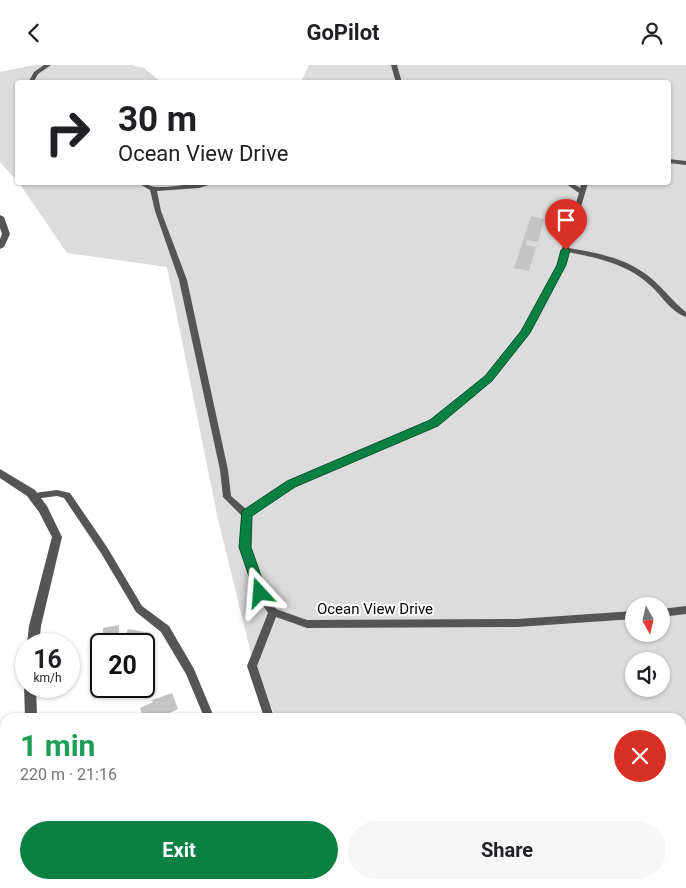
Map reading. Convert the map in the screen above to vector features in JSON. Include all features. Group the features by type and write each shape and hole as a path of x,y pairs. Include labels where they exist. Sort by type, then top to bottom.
{"street":[{"path":"0,217 6,234 0,247"},
{"path":"0,474 34,496 57,537 34,633"},
{"path":"30,698 31,713"}],"lane":[{"path":"32,80 36,73 48,65"},
{"path":"394,65 398,80"},
{"path":"671,161 686,163"},
{"path":"145,185 153,189 203,185"},
{"path":"571,185 582,192"},
{"path":"246,514 291,484 434,423 489,379 525,333 561,265 584,185"},
{"path":"153,189 158,211 183,280 224,470 227,497 246,514 245,547 260,593 273,612 252,666 268,713"},
{"path":"566,250 598,255 625,263 649,279 678,311 686,315"},
{"path":"34,496 57,493 67,495 104,550 139,609 165,629 190,672 207,713"},
{"path":"670,612 686,610"},
{"name":"Ocean View Drive","path":"273,612 306,624 517,623 625,616"}],"shaded area":[{"path":"34,65 132,65 144,68 159,80 15,80 15,179 0,162 0,72"},
{"path":"309,65 686,65 686,713 274,713 257,678 217,515 167,267 67,253 20,185 671,185 671,80 302,80"}],"building":[{"path":"531,216 544,219 538,242 527,240 526,245 536,247 529,271 514,268"},
{"path":"119,625 119,633 103,633 103,628"},
{"path":"128,629 151,633 127,633"},
{"path":"172,693 178,709 170,713 142,713 140,708 153,702 152,700"}],"route":[{"path":"260,593 245,547 246,514 291,484 434,423 489,379 525,333 561,265 566,250"}]}
